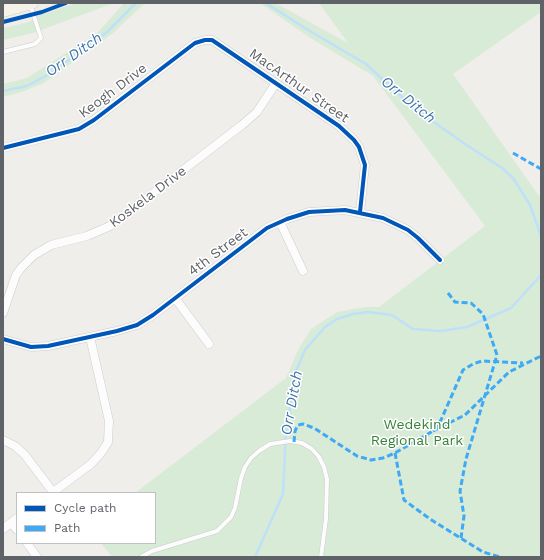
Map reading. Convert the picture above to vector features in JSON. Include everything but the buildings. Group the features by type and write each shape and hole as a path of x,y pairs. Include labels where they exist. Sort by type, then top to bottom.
{"main road":[{"path":"3,11 31,3"}],"street":[{"name":"MacArthur Street","path":"205,40 219,44 339,126 351,136 359,147 365,165 366,175 360,212"},
{"name":"Keogh Drive","path":"3,148 66,134 83,127 190,47 205,40"},
{"name":"Koskela Drive","path":"3,313 16,275 27,261 51,245 96,233 116,222 250,119 276,83"},
{"name":"4th Street","path":"3,339 20,345 38,347 90,337 137,324 175,298 262,232 298,214 321,210 360,212 383,218 408,230 427,245 440,260"},
{"path":"280,222 303,271"},
{"path":"175,298 209,344"},
{"path":"3,440 15,446 25,455 52,492 91,464 101,453 108,442 109,421 90,337"},
{"path":"3,529 14,521"},
{"path":"28,544 37,557"}],"lane":[{"path":"3,52 35,44 41,38 31,3"},
{"path":"141,557 152,551 217,532 231,517 235,508 241,478 251,458 270,444 290,441 302,443 312,449 319,457 324,467 327,479 326,519 321,557"}],"green space":[{"path":"77,3 114,3 33,33 3,40 3,28 29,22 40,15"},
{"path":"124,3 145,3 113,33 44,83 22,92 3,97 3,84 27,78 82,43 99,31"},
{"name":"Wedekind Regional Park","path":"260,3 275,3 348,43 319,3 541,3 541,12 453,74 539,196 541,196 541,557 112,557 102,544 156,544 156,492 136,492 286,378 299,348 311,329 337,312 365,307 379,307 485,226 373,76 309,37"}],"waterway":[{"name":"Orr Ditch","path":"3,91 27,86 51,73 107,32 136,3"},
{"name":"Orr Ditch","path":"266,3 366,64 415,109 502,168 513,178 530,205 541,236"},
{"name":"Orr Ditch","path":"255,557 283,494 286,432 296,371 305,350 325,327 337,319 353,314 368,312 392,315 413,329 440,331 467,327 511,308 541,275"}],"marked path":[{"path":"513,153 541,169"},
{"path":"448,293 455,302 471,303 483,314 497,355 466,459 460,491 464,516 461,538"},
{"path":"433,431 465,415 509,372 541,356"},
{"path":"294,442 295,431 298,425 303,424 314,428 357,456 371,460 383,458 395,453 433,431 441,420 463,370 482,361 523,363"},
{"path":"395,453 404,500 430,519 483,552 500,557"}],"cycle path":[{"path":"3,22 42,12 66,3"},
{"path":"3,148 79,129 94,120 195,43 205,40 212,40 339,126 354,140 359,147 365,165 360,212"},
{"path":"3,339 31,347 48,346 117,331 137,325 153,315 267,228 287,219 309,212 345,210 383,218 408,230 440,260"}]}
